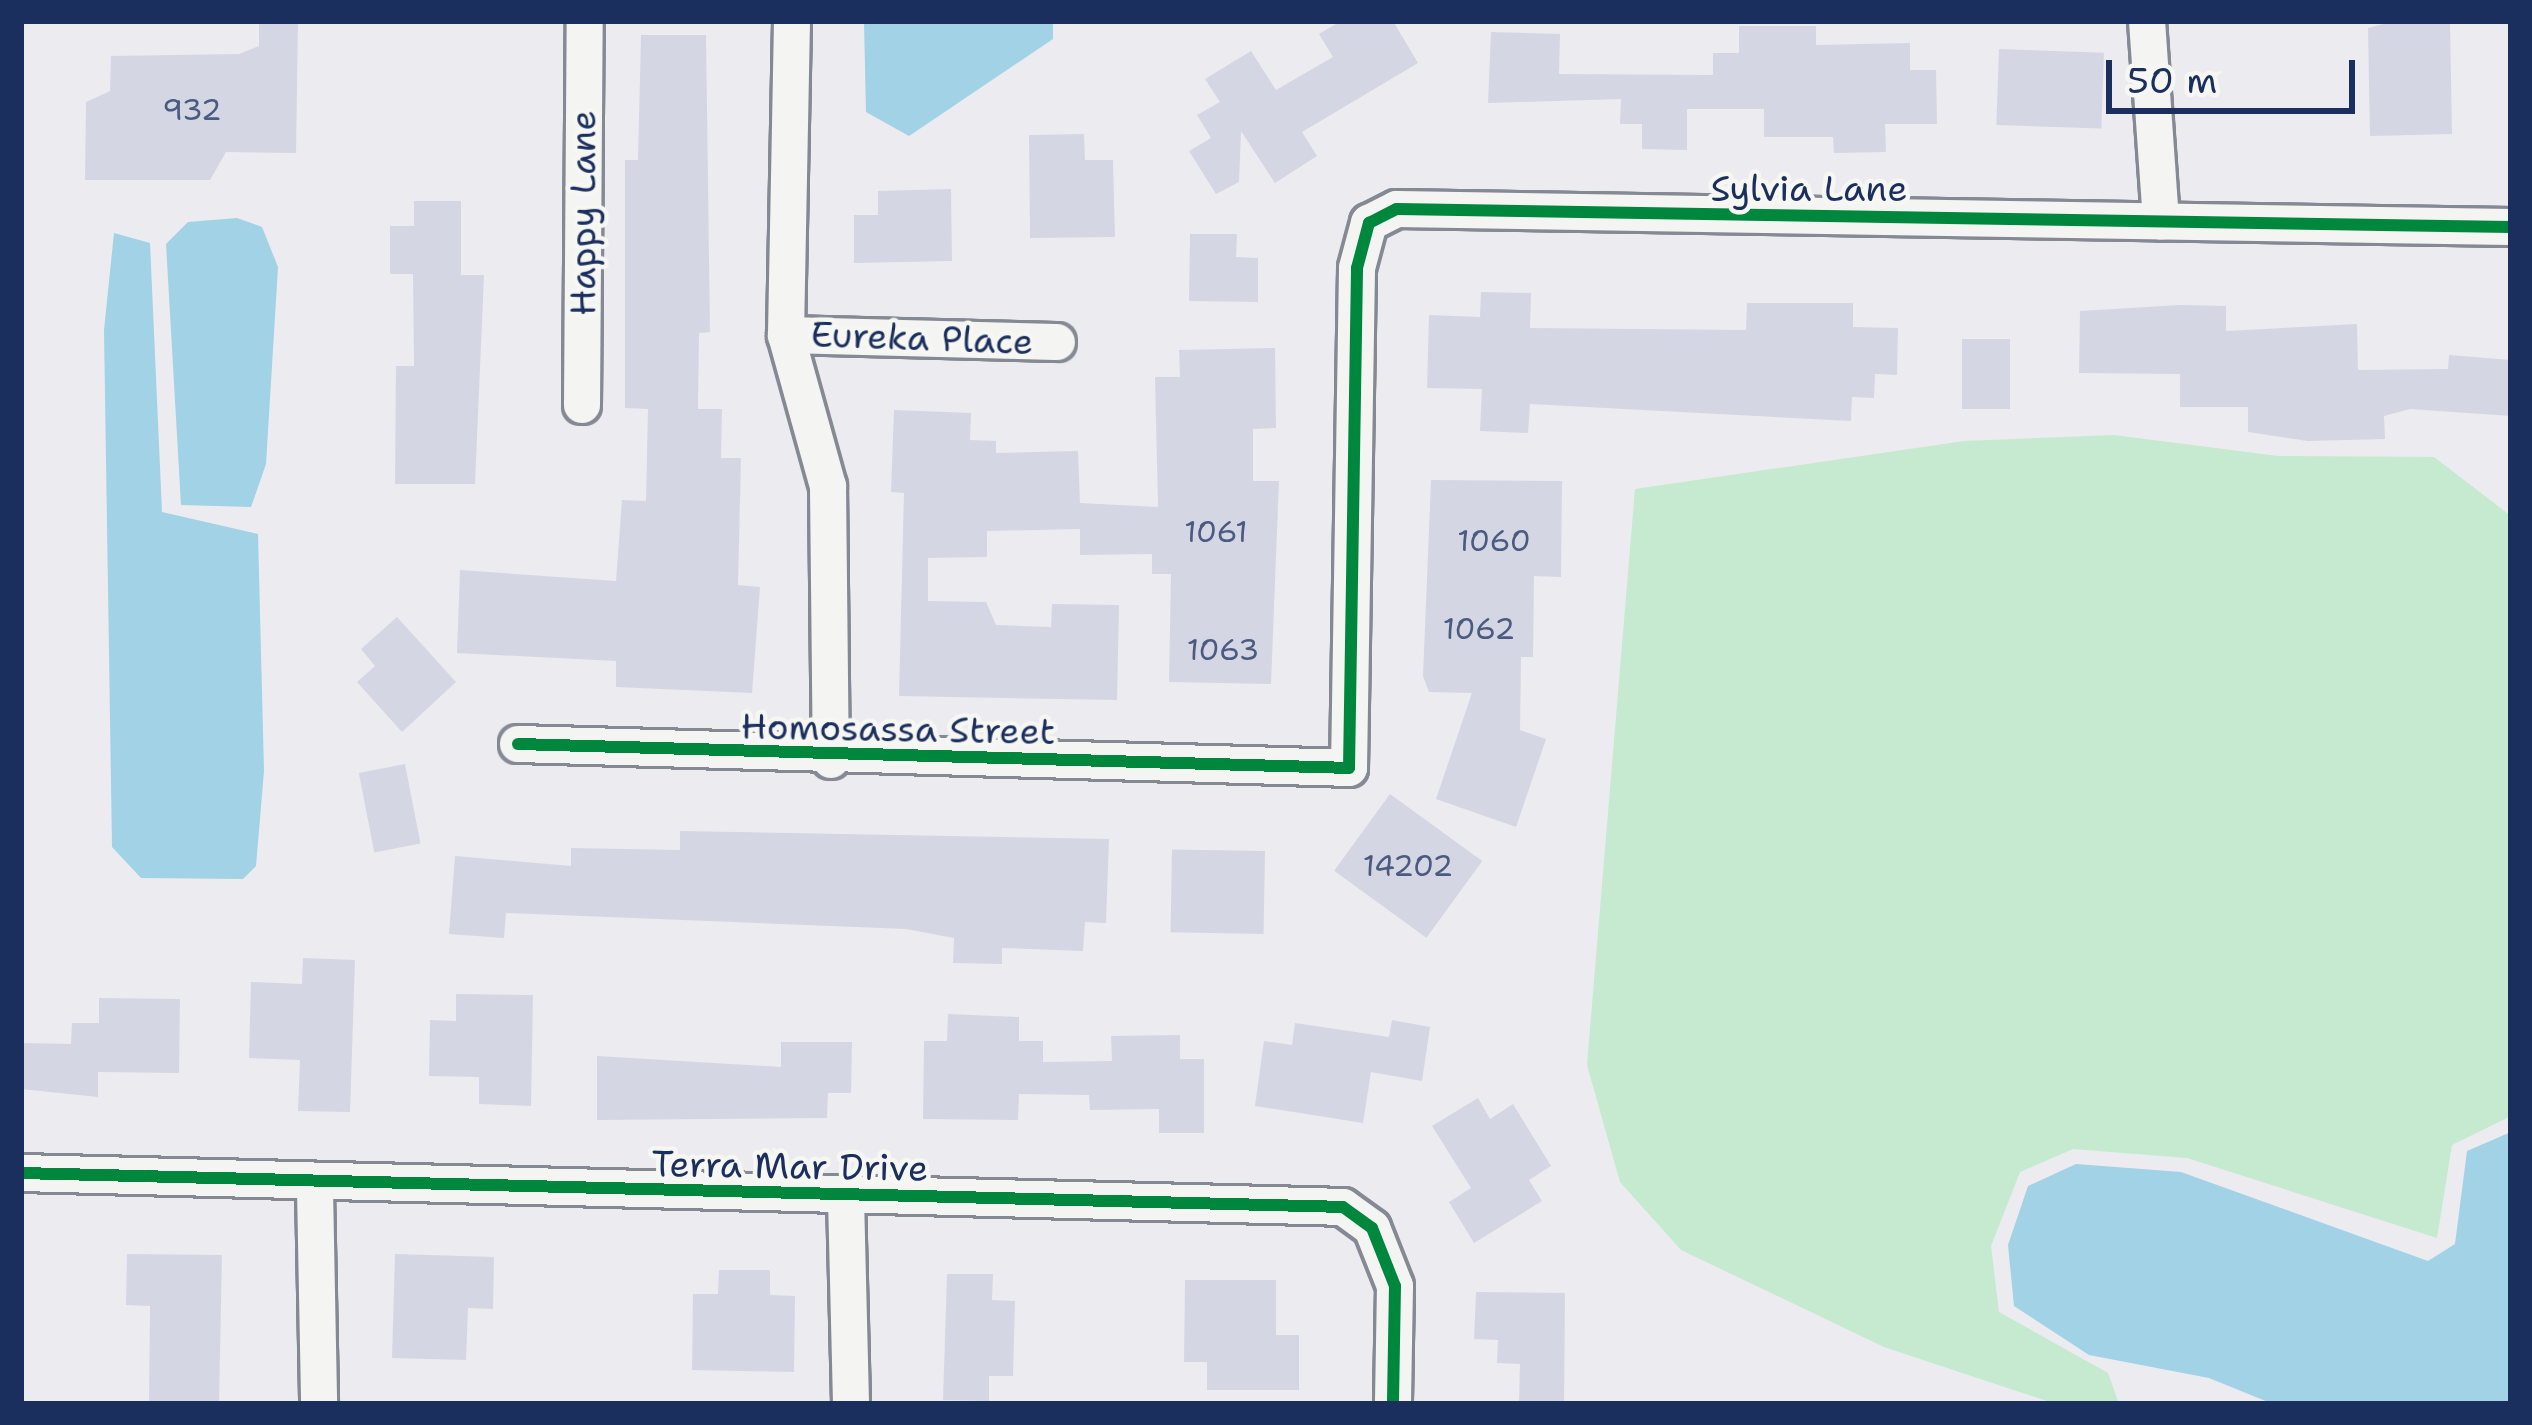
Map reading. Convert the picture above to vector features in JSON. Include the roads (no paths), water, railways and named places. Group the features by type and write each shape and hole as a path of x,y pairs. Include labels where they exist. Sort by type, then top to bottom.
{"street":[{"name":"Happy Lane","path":"582,405 585,21"},
{"path":"792,21 786,335 829,486 831,760"},
{"path":"2147,21 2161,222"},
{"name":"Sylvia Lane","path":"1349,768 1357,268 1361,237 1382,214 2511,226"},
{"name":"Eureka Place","path":"786,335 1057,342"},
{"name":"Homosassa Street","path":"518,745 831,760 1349,768"},
{"name":"Terra Mar Drive","path":"21,1173 315,1189 1343,1207 1372,1228 1395,1286 1393,1404"},
{"path":"315,1189 320,1404"},
{"path":"846,1198 850,1404"}],"water":[{"path":"864,21 1053,21 1053,39 909,136 866,112"},
{"path":"237,218 262,227 278,267 266,464 251,507 181,505 166,244 188,222"},
{"path":"114,233 150,243 162,512 258,534 264,771 256,866 243,879 141,878 112,847 104,330"},
{"path":"2511,1132 2511,1404 2273,1404 2209,1378 2089,1355 2014,1306 2008,1245 2028,1186 2076,1164 2181,1172 2428,1261 2455,1244 2467,1151"}]}
